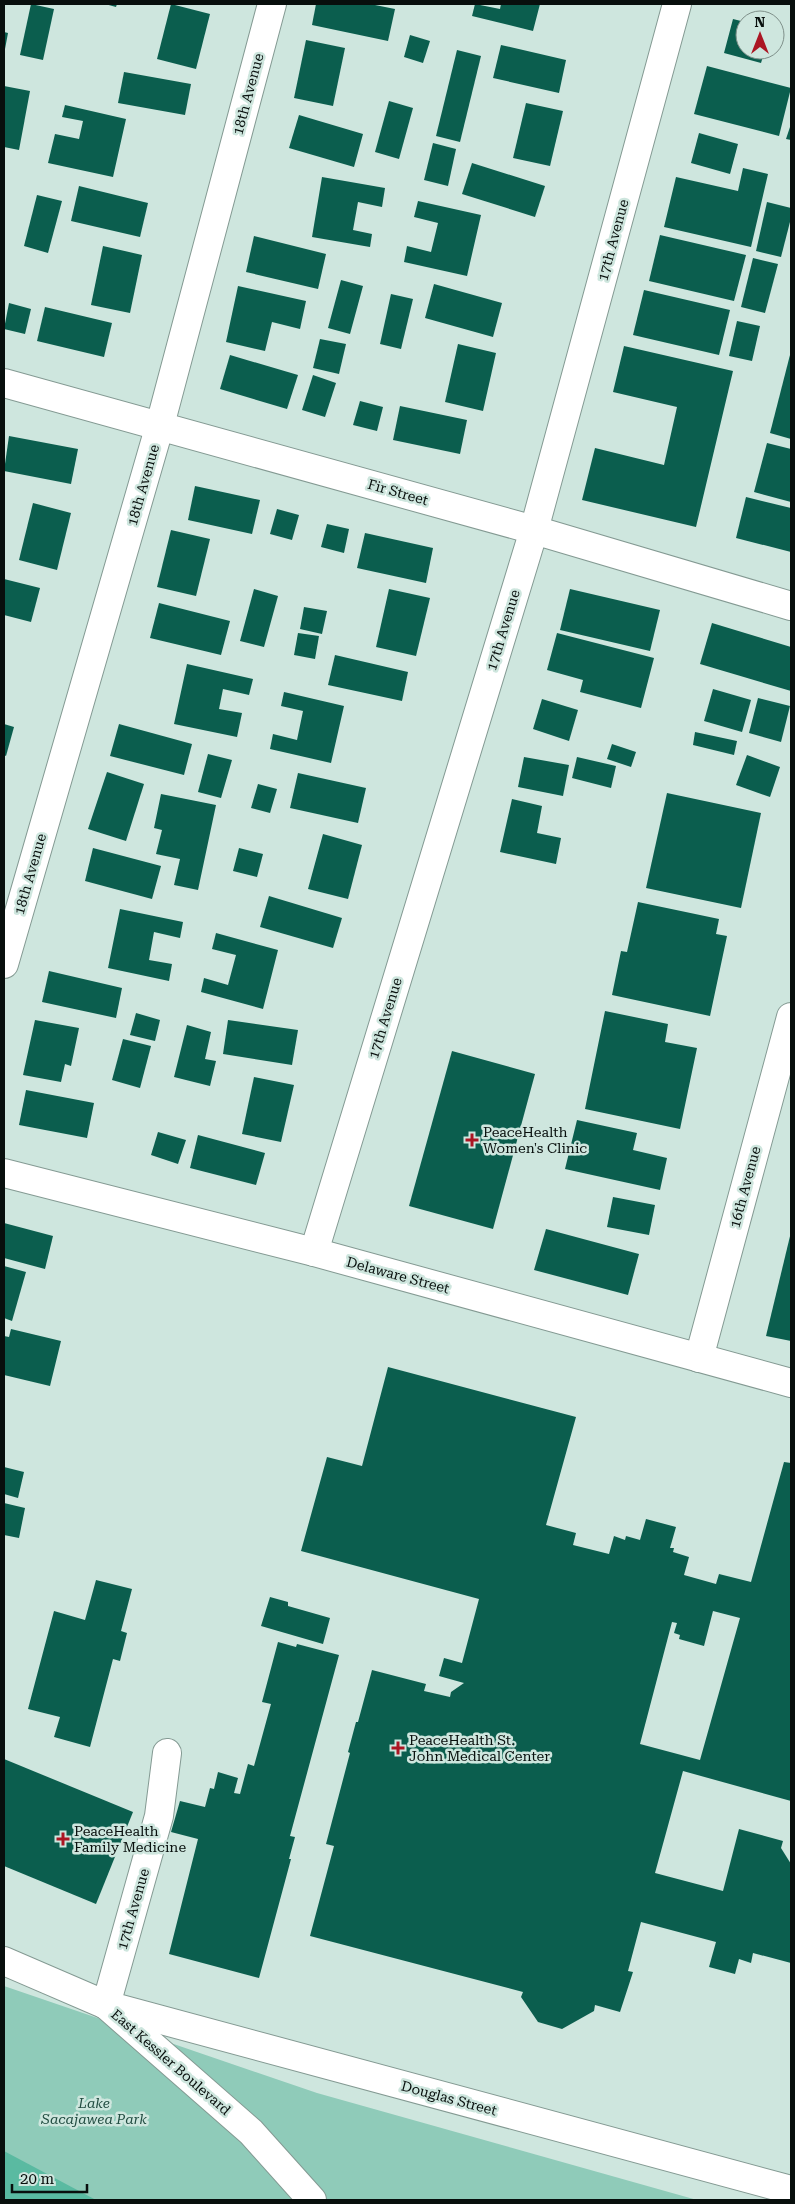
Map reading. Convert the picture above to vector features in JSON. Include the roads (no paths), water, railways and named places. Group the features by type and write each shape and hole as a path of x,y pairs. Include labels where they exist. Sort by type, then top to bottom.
{"street":[{"name":"18th Avenue","path":"4,964 160,425 272,4"},
{"name":"17th Avenue","path":"314,1252 534,530 677,4"},
{"name":"Fir Street","path":"4,382 534,530 791,606"},
{"name":"16th Avenue","path":"699,1358 791,1017"},
{"name":"Delaware Street","path":"4,1173 314,1252 791,1383"},
{"name":"17th Avenue","path":"106,2005 159,1816 167,1753"},
{"name":"East Kessler Boulevard","path":"4,1961 106,2005 251,2132 312,2200"},
{"name":"Douglas Street","path":"106,2005 791,2190"}],"place":[{"name":"PeaceHealth Women's Clinic","path":"472,1140"},
{"name":"PeaceHealth St. John Medical Center","path":"398,1748"},
{"name":"PeaceHealth Family Medicine","path":"63,1839"}],"park label":[{"name":"Lake Sacajawea Park","path":"94,2112"}]}
